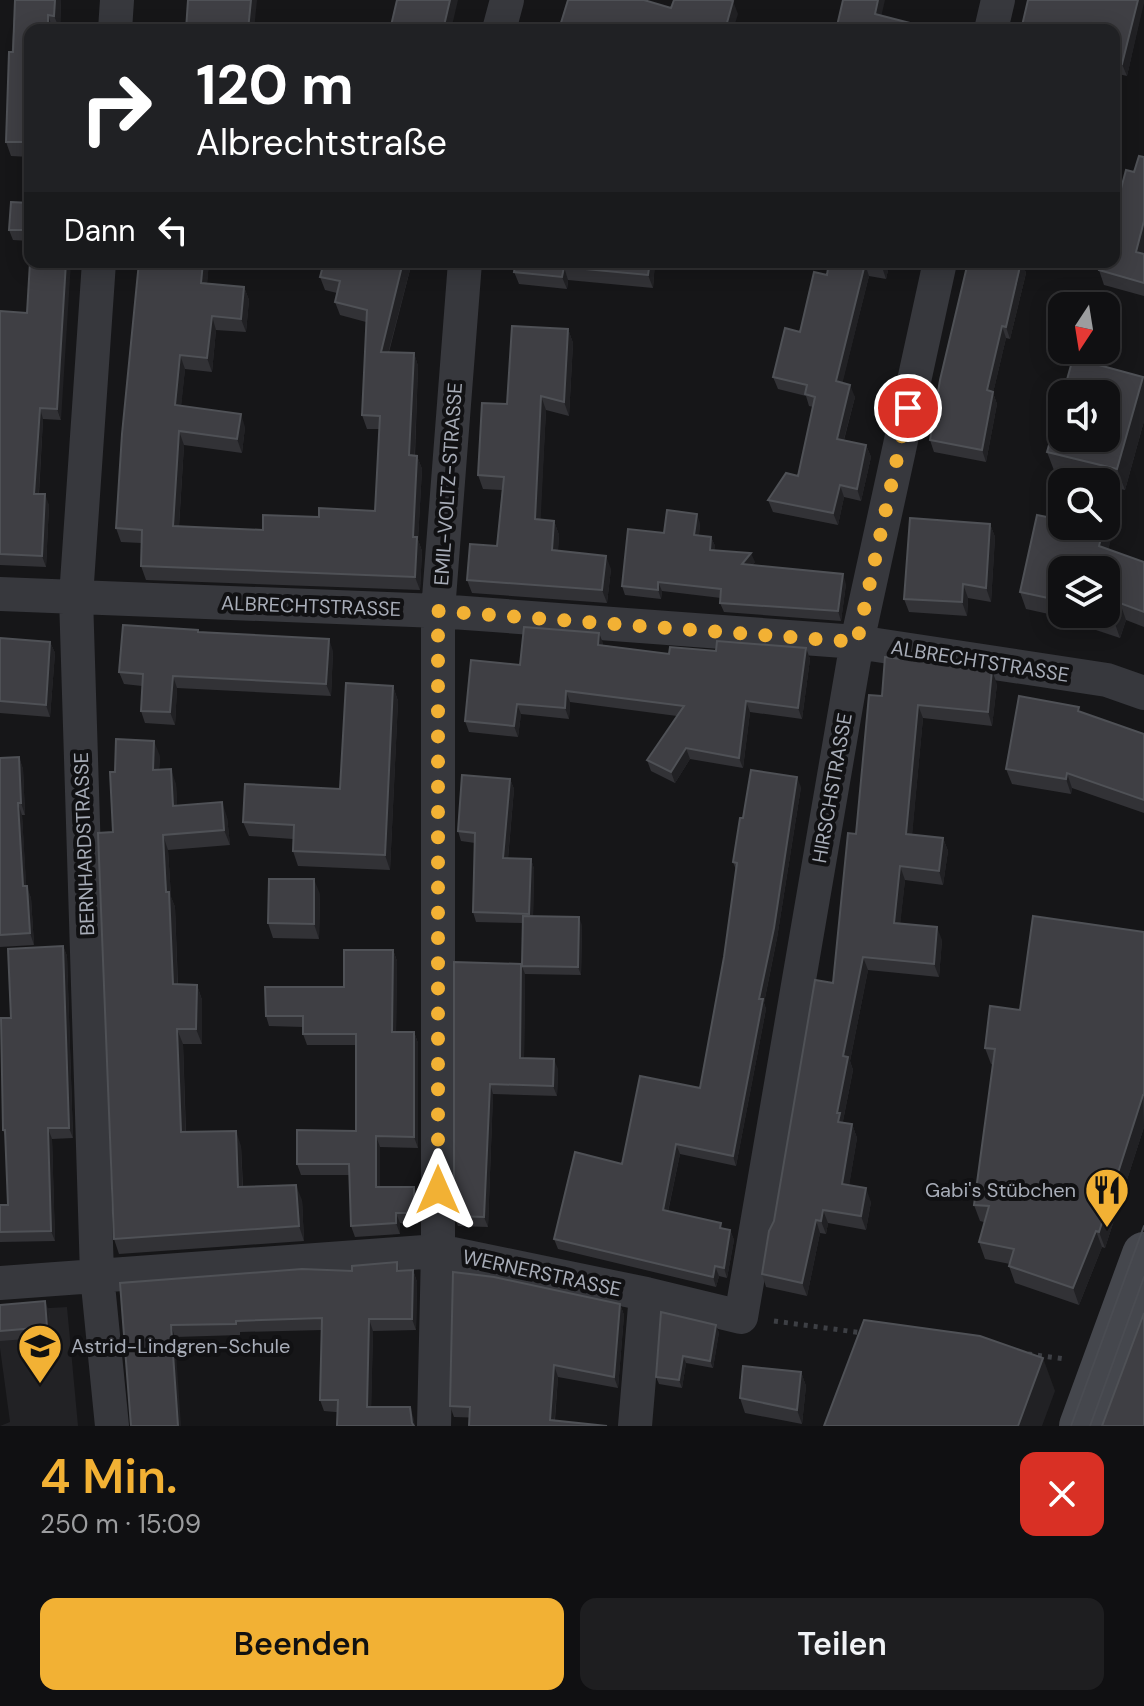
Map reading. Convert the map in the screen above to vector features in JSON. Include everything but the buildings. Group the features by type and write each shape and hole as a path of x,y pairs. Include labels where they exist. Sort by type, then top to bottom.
{"street":[{"path":"115,24 117,0"},
{"path":"501,24 507,0"},
{"path":"992,24 998,0"},
{"name":"BERNHARDSTRASSE","path":"99,268 76,597 97,1275 112,1426"},
{"name":"EMIL-VOLTZ-STRASSE","path":"434,1426 438,1251 438,611 465,268"},
{"name":"HIRSCHSTRASSE","path":"741,1317 857,642 939,268"},
{"name":"ALBRECHTSTRASSE","path":"0,594 438,611 857,642 1107,680 1144,693"},
{"name":"WERNERSTRASSE","path":"0,1283 438,1251 741,1317"},
{"path":"1081,1426 1144,1254"},
{"path":"635,1426 646,1294"}],"path":[{"path":"741,1317 867,1333"},
{"path":"1024,1353 1067,1360"}],"shaded area":[{"name":"Astrid-Lindgren-Schule","path":"67,1307 78,1426 0,1426 10,1422 0,1348 0,1311"}],"tram line":[{"path":"1071,1426 1144,1226"},
{"path":"1090,1426 1144,1277"}],"place":[{"name":"Gabi's Stübchen","path":"1107,1229"},
{"name":"Astrid-Lindgren-Schule","path":"40,1385"}],"route":[{"path":"438,1190 438,611 857,642 908,408"}]}
